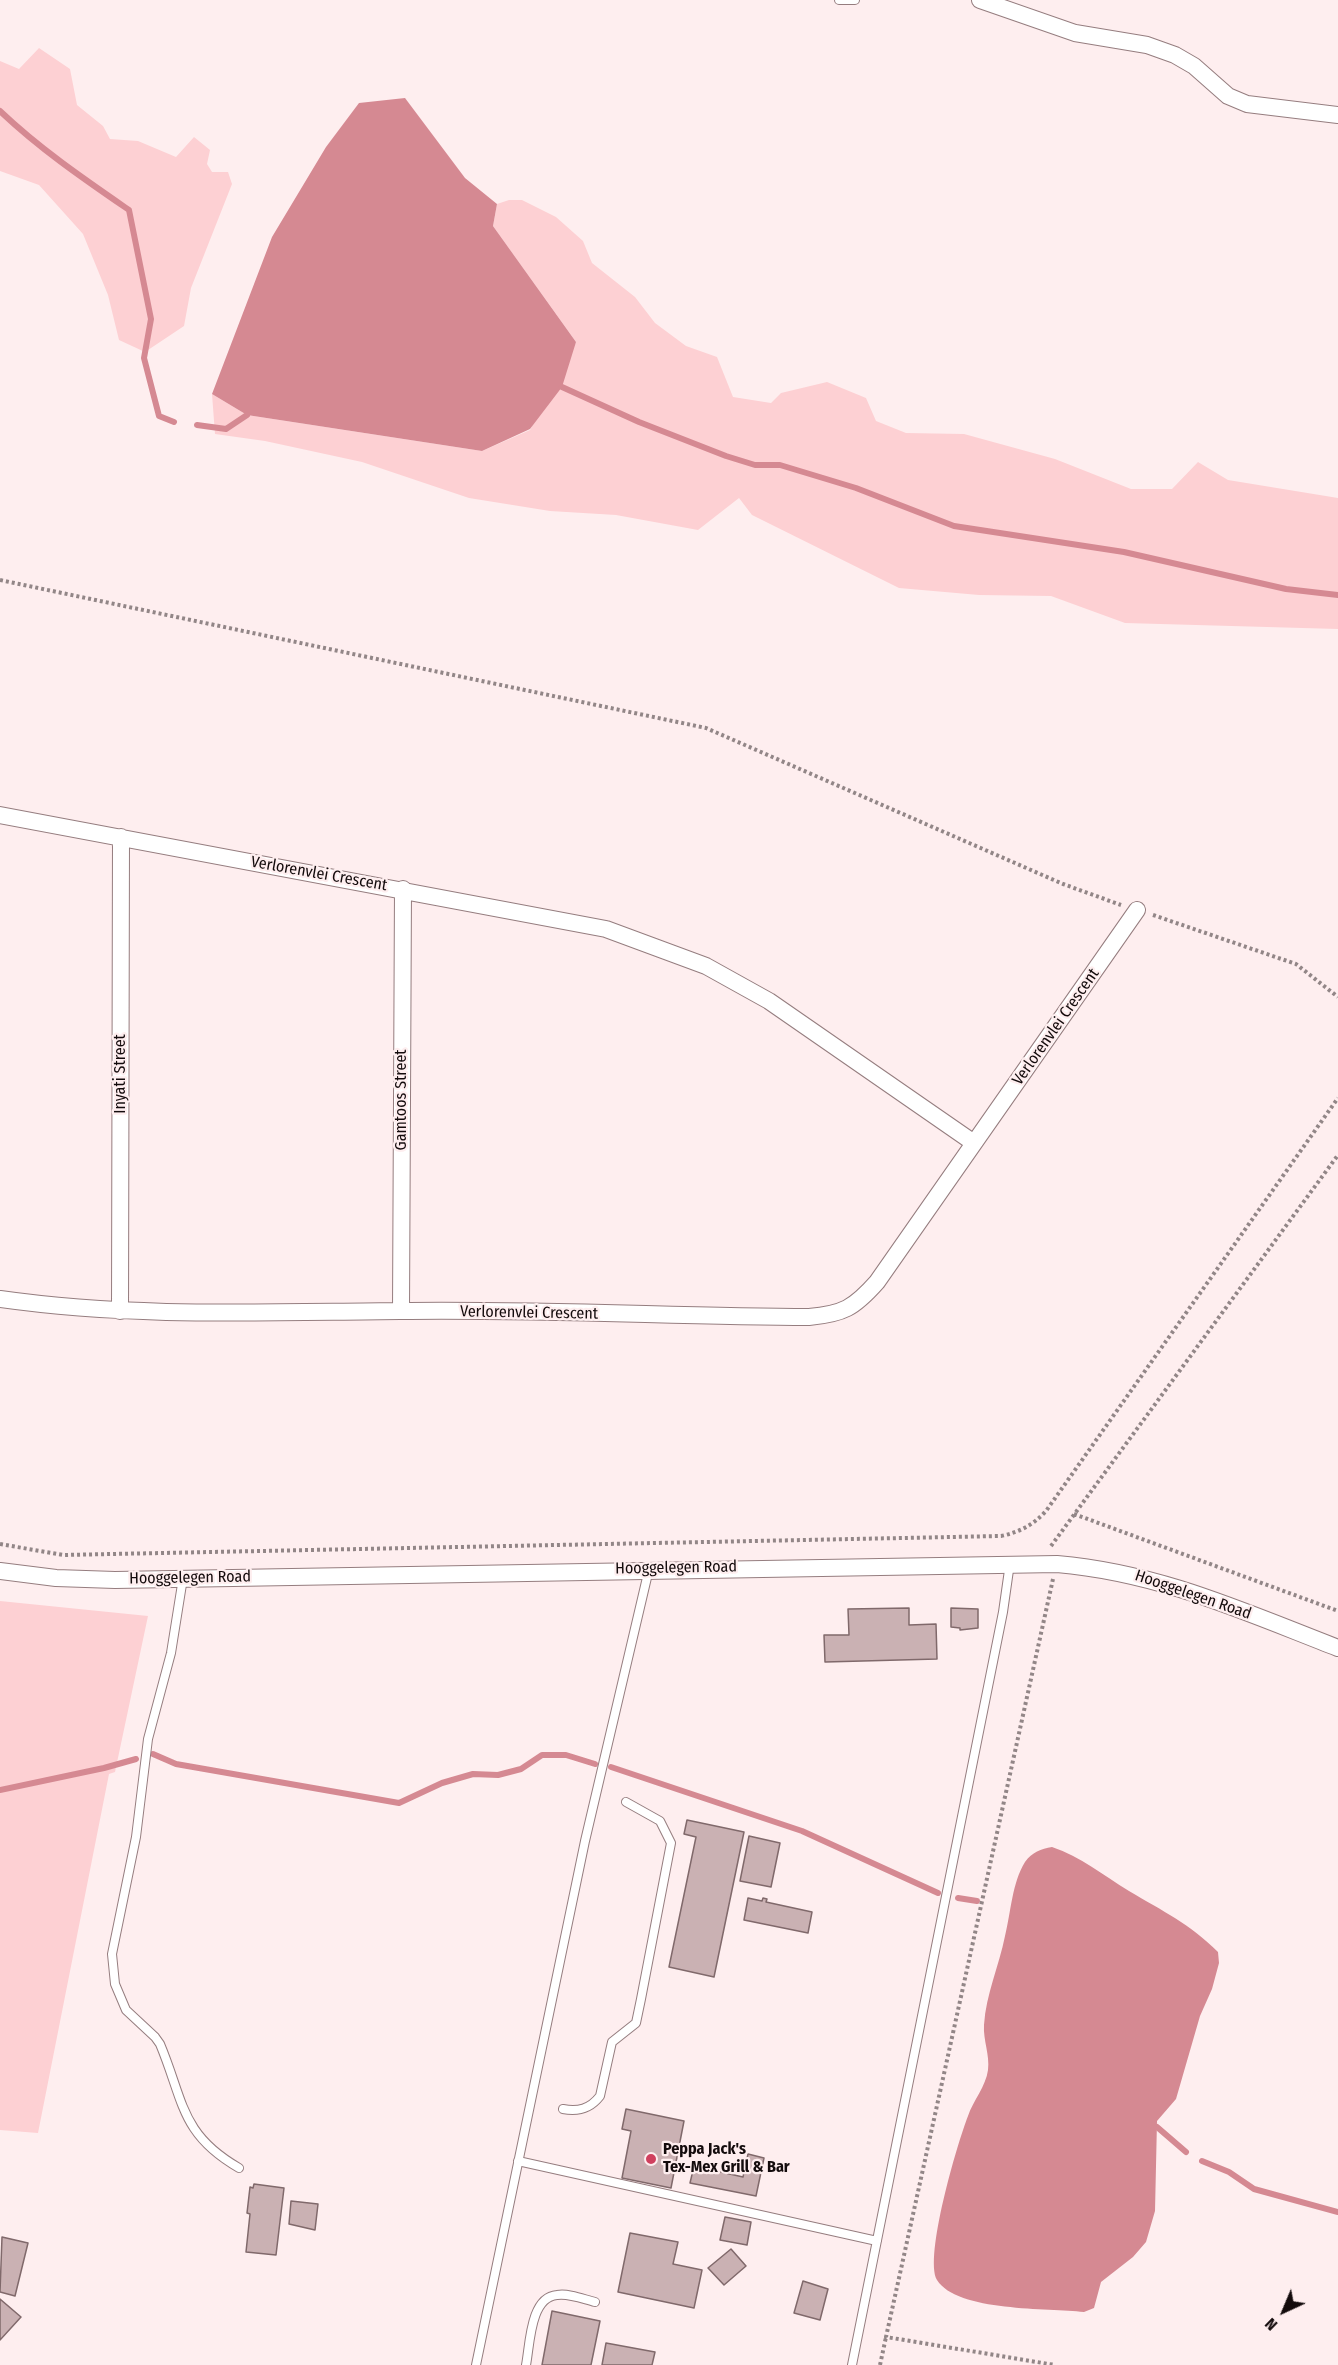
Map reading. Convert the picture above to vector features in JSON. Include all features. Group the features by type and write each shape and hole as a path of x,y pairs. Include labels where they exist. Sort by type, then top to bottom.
{"street":[{"path":"981,0 1075,33 1147,45 1175,55 1194,66 1228,96 1247,104 1338,114"},
{"name":"Verlorenvlei Crescent","path":"0,815 606,929 706,966 769,1001 974,1143"},
{"name":"Inyati Street","path":"120,1311 121,837"},
{"name":"Gamtoos Street","path":"401,1310 403,890"},
{"name":"Verlorenvlei Crescent","path":"0,1299 64,1308 255,1314 401,1310 787,1317 833,1315 860,1301 877,1282 1137,910"},
{"name":"Hooggelegen Road","path":"0,1571 56,1578 183,1578 1010,1562 1057,1564 1102,1568 1172,1584 1338,1648"}],"lane":[{"path":"839,0 849,2 855,0"},
{"path":"852,2365 1003,1612 1010,1562"},
{"path":"476,2365 585,1841 649,1569"},
{"path":"183,1578 171,1653 148,1739 136,1837 115,1934 113,1970 115,1984 126,2010 160,2044 180,2104 196,2136 221,2158 239,2169"},
{"path":"563,2109 580,2110 595,2103 600,2096 612,2042 636,2023 644,1987 671,1843 660,1821 626,1802"},
{"path":"518,2161 877,2241"},
{"path":"526,2365 536,2313 543,2301 557,2295 595,2302"}],"path":[{"path":"0,580 706,728 1063,884 1296,964 1338,997"},
{"path":"0,1544 63,1555 965,1537 1014,1533 1037,1520 1046,1510 1338,1098"},
{"path":"1039,1563 1338,1155"},
{"path":"1074,1514 1338,1611"},
{"path":"880,2365 1057,1564"},
{"path":"886,2337 1055,2365"}],"shaded area":[{"path":"39,48 70,69 77,105 103,126 110,139 138,141 176,157 194,137 210,150 207,164 212,172 228,172 232,184 191,288 184,326 145,352 119,340 108,295 83,234 39,185 0,171 0,61 19,69"},
{"path":"405,98 465,178 497,204 493,226 576,342 562,387 530,429 482,451 247,415 212,394 272,237 326,147 359,103"},
{"path":"509,200 522,200 556,217 583,241 592,263 635,297 655,323 686,346 717,357 733,397 771,403 781,393 827,382 866,398 876,421 906,433 964,434 1055,459 1131,489 1172,489 1198,462 1228,480 1338,498 1338,629 1125,623 1051,596 979,595 899,588 752,515 739,498 698,530 616,515 550,511 469,498 362,462 265,441 215,434 212,394 247,415 482,451 530,430 576,342 493,226 497,204"},
{"path":"0,1601 148,1616 115,1772 109,1774 38,2133 0,2130"},
{"path":"1052,1847 1082,1861 1186,1925 1218,1952 1219,1963 1212,1989 1200,2016 1176,2099 1157,2121 1155,2211 1146,2242 1133,2257 1101,2282 1094,2308 1084,2312 1027,2309 963,2298 948,2290 937,2280 934,2267 938,2225 950,2174 968,2116 987,2076 985,2014 1015,1888 1025,1862 1037,1852"}],"building":[{"path":"909,1608 909,1625 936,1624 937,1659 825,1662 824,1635 849,1635 848,1609"},
{"path":"951,1608 978,1609 978,1628 960,1630 960,1628 951,1627"},
{"path":"687,1820 744,1832 714,1977 669,1967 696,1837 684,1834"},
{"path":"749,1836 780,1843 771,1887 740,1881"},
{"path":"748,1898 762,1901 763,1898 767,1899 766,1902 812,1912 808,1933 744,1920"},
{"name":"Peppa Jack's Tex-Mex Grill & Bar","path":"626,2109 684,2121 671,2188 622,2178 631,2131 622,2129"},
{"path":"748,2154 764,2158 756,2196 690,2183 694,2166 743,2177"},
{"path":"254,2184 284,2188 276,2255 246,2252 250,2187 253,2188"},
{"path":"291,2201 318,2204 315,2230 289,2224"},
{"path":"725,2217 751,2222 747,2245 720,2240"},
{"path":"630,2233 678,2242 673,2264 702,2270 694,2308 618,2292"},
{"path":"2,2237 28,2243 15,2296 0,2292"},
{"path":"731,2249 746,2266 724,2285 708,2268"},
{"path":"803,2281 828,2289 820,2320 794,2313"},
{"path":"0,2299 21,2317 0,2340"},
{"path":"552,2311 600,2321 591,2365 542,2365"},
{"path":"606,2343 655,2352 652,2365 602,2365"}],"waterway":[{"path":"0,111 47,151 129,210 151,319 144,358 159,416 174,422"},
{"path":"562,387 639,422 726,456 755,465 780,465 856,488 954,526 1124,552 1286,589 1338,595"},
{"path":"197,425 226,429 247,415"},
{"path":"153,1754 176,1764 399,1803 442,1783 473,1774 498,1775 521,1769 542,1755 566,1755 595,1764"},
{"path":"0,1790 136,1759"},
{"path":"611,1767 802,1831 938,1893"},
{"path":"958,1898 977,1901"},
{"path":"1157,2127 1186,2152"},
{"path":"1202,2161 1229,2172 1254,2189 1338,2212"}],"place":[{"name":"Peppa Jack's Tex-Mex Grill & Bar","path":"651,2159"}]}
